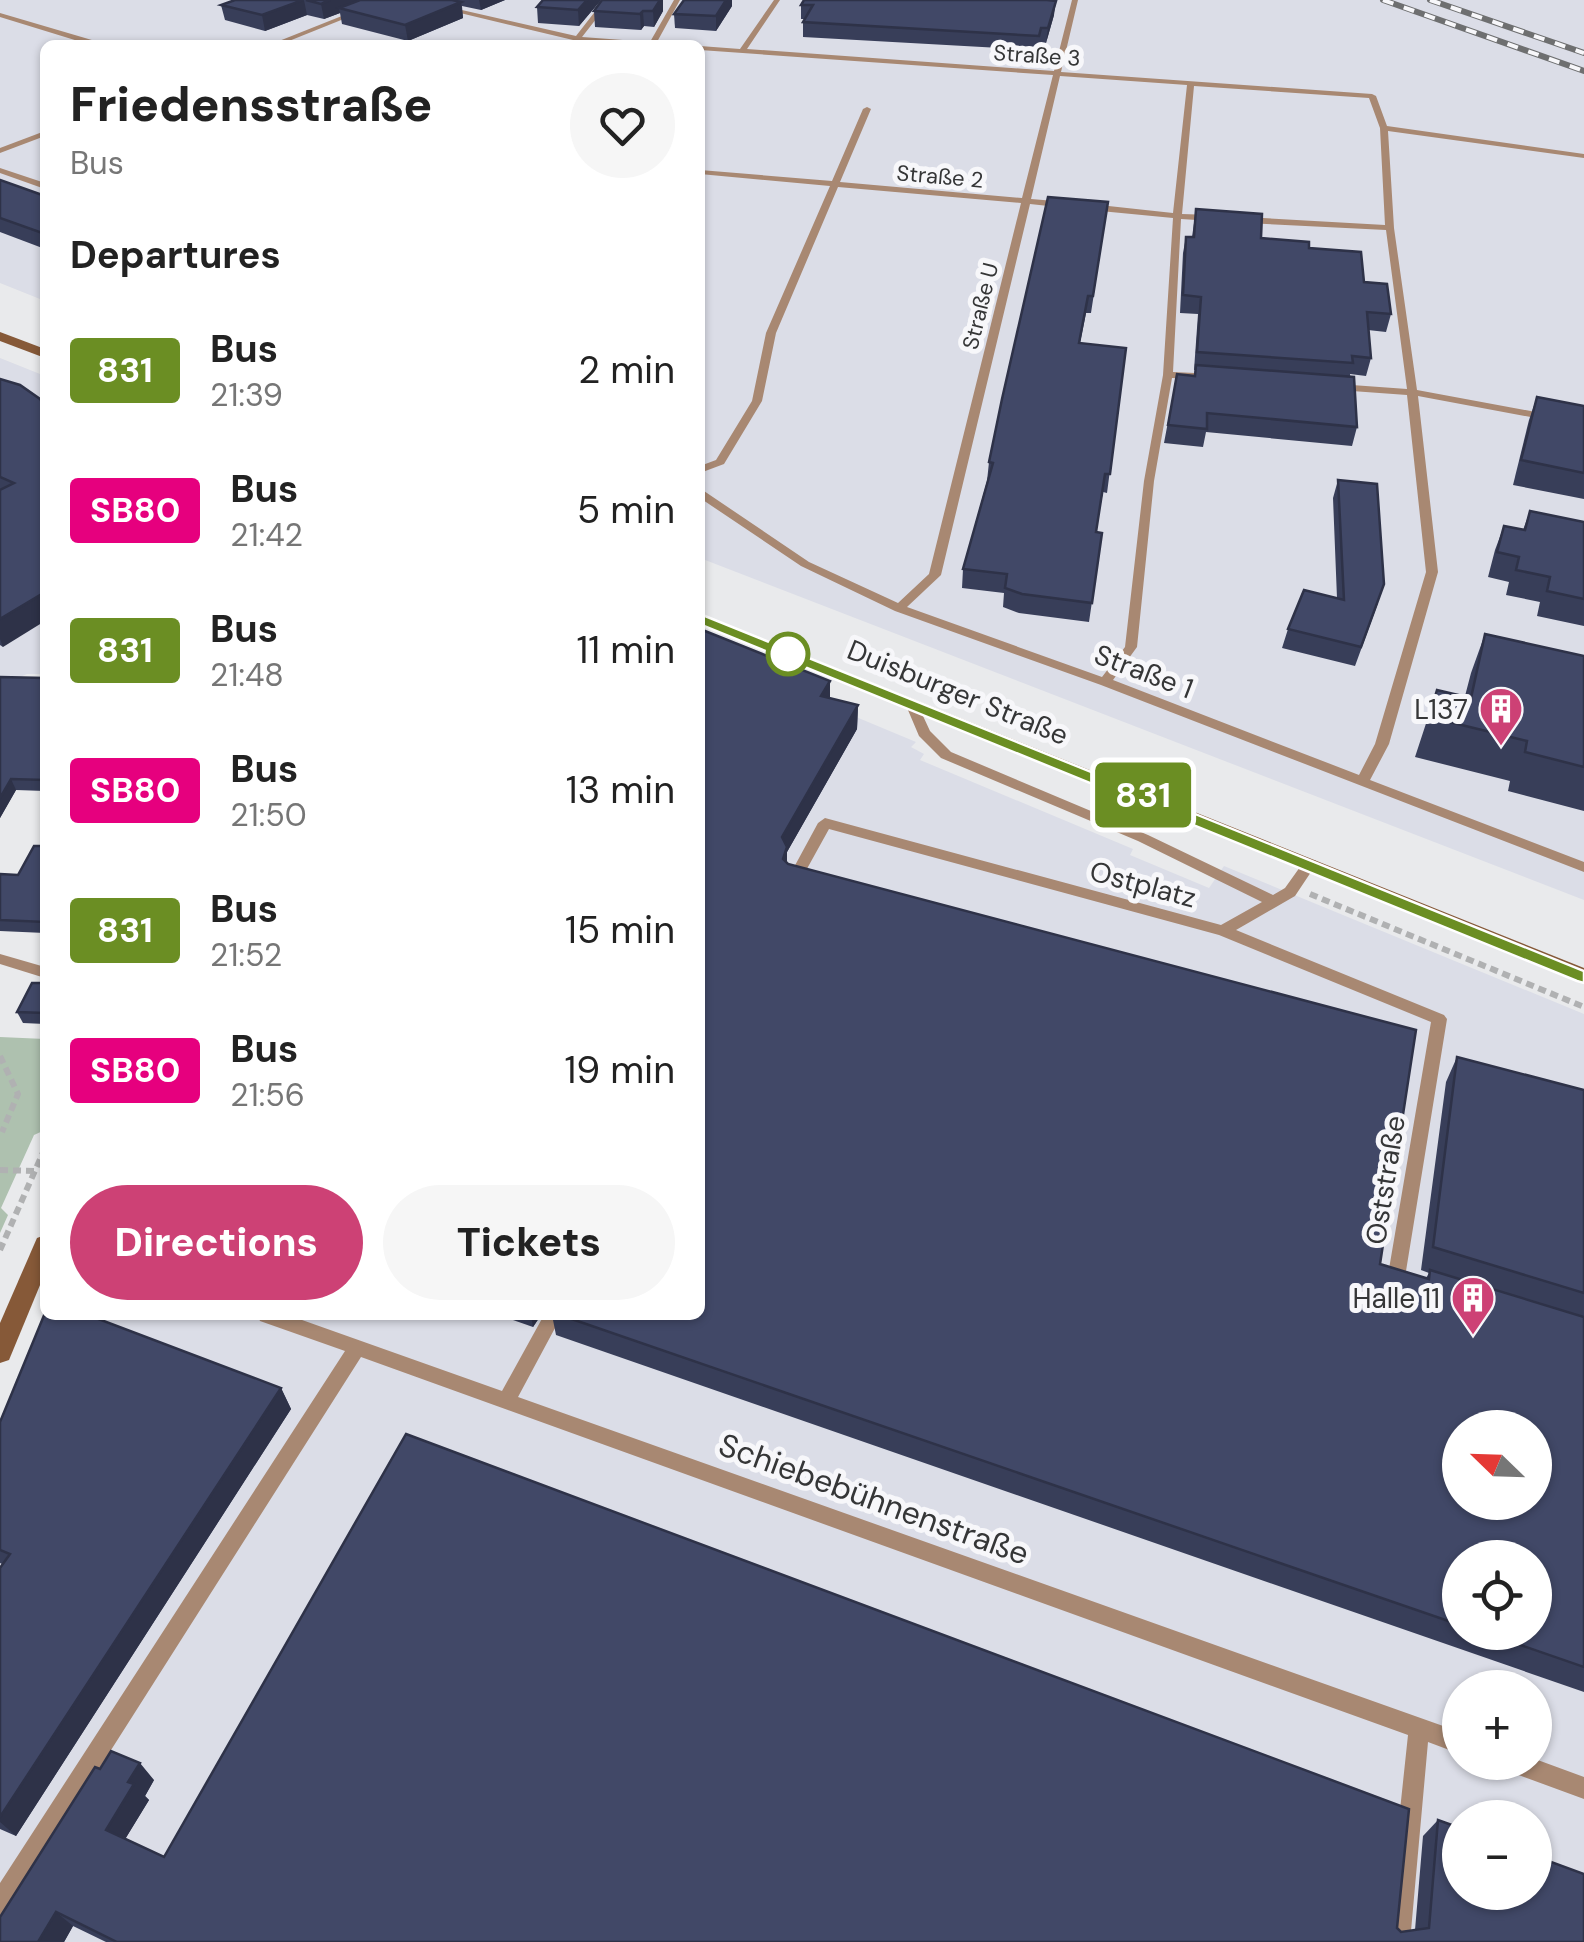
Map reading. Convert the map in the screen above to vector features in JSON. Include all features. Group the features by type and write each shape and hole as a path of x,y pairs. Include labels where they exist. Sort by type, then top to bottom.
{"main road":[{"path":"0,336 40,352"},
{"name":"Duisburger Straße","path":"705,621 1584,976"},
{"path":"0,1352 40,1257"}],"lane":[{"path":"285,40 388,0"},
{"path":"409,0 567,40"},
{"path":"577,40 608,0"},
{"path":"654,40 676,0"},
{"path":"742,51 777,0"},
{"name":"Straße U","path":"899,608 934,575 1075,0"},
{"path":"0,16 82,40"},
{"name":"Straße 3","path":"705,48 1372,96 1384,128"},
{"path":"1105,682 1130,647 1149,481 1168,375 1177,216 1191,83"},
{"path":"705,468 720,462 757,401 771,333 867,109"},
{"path":"1363,781 1382,744 1432,572 1390,228 1384,128 1584,156"},
{"path":"0,151 40,136"},
{"path":"0,170 40,184"},
{"name":"Straße 2","path":"705,172 1216,218"},
{"path":"1235,219 1390,228"},
{"path":"1168,375 1200,376"},
{"path":"1316,385 1412,392 1584,424"},
{"name":"Straße 1","path":"705,496 805,564 899,608 1105,682 1584,867"},
{"path":"911,702 924,733 946,755 1143,838 1273,901"},
{"name":"Ostplatz","path":"793,882 825,824 1222,931 1439,1019"},
{"path":"1222,931 1290,892 1310,864"},
{"path":"0,958 40,971"},
{"name":"Oststraße","path":"1434,1287 1397,1276 1439,1019"},
{"name":"Schiebebühnenstraße","path":"280,1320 1442,1737"},
{"path":"506,1401 551,1320"},
{"path":"0,1904 357,1348"},
{"path":"1398,1942 1419,1729"},
{"path":"1552,1776 1584,1788"}],"path":[{"path":"0,1056 18,1094 1,1133"},
{"path":"0,1250 40,1159"},
{"path":"0,1170 34,1172"}],"shaded area":[{"path":"0,0 1584,0 1584,900 705,560 705,40 40,40 40,299 0,283"},
{"path":"0,358 40,374 40,674 27,674 0,686"},
{"path":"705,654 916,742 911,747 924,754 920,760 1133,849 1130,855 1209,888 1224,866 1584,1014 1584,1942 0,1942 0,1484 66,1320 705,1320"}],"green space":[{"path":"0,1037 40,1039 40,1132 34,1135 1,1208 8,1215 0,1233"}],"building":[{"path":"235,0 303,0 262,15 221,5"},
{"path":"360,0 461,2 405,25 339,8"},
{"path":"543,0 587,0 578,10 537,7"},
{"path":"602,0 660,0 653,11 640,14 594,11"},
{"path":"684,0 726,0 716,16 674,14"},
{"path":"804,0 1056,1 1048,28 1041,28 1039,36 803,22 813,5 801,5"},
{"path":"0,180 40,194 40,232 0,218"},
{"path":"1048,197 1108,202 1093,296 1088,296 1079,343 1126,348 1110,474 1105,474 1096,532 1102,533 1092,603 1022,594 1005,588 1007,574 963,569 993,463 989,462 1002,399"},
{"path":"1196,209 1262,214 1261,238 1309,242 1309,248 1361,252 1364,282 1387,284 1391,314 1367,312 1371,358 1352,356 1353,363 1197,352 1201,297 1183,295 1186,237 1194,237"},
{"path":"1196,365 1354,377 1357,427 1207,413 1207,429 1168,425 1177,374 1195,376"},
{"path":"0,379 20,385 40,399 40,595 0,619 0,490 14,483 0,477"},
{"path":"1537,397 1584,406 1584,473 1521,460"},
{"path":"1338,480 1377,484 1384,584 1361,647 1288,629 1304,590 1344,600"},
{"path":"1530,511 1584,522 1584,599 1547,591 1550,577 1516,570 1519,557 1497,552 1504,526 1525,530"},
{"path":"705,631 830,681 821,696 858,705 782,837 787,847 783,859 788,864 1416,1030 1380,1264 1429,1279 1430,1270 1584,1317 1584,1667 1535,1650 1552,1650 1552,1540 1442,1540 1442,1619 575,1320 705,1320"},
{"path":"1485,634 1584,656 1584,767 1525,752 1527,741 1429,717 1437,690 1471,698"},
{"path":"0,677 40,678 40,780 11,779 0,798"},
{"path":"34,846 40,846 40,922 0,920 0,874 18,875"},
{"path":"32,983 40,983 40,1013 17,1012"},
{"path":"1457,1057 1584,1090 1584,1293 1433,1247"},
{"path":"42,1320 101,1320 281,1388 0,1817 0,1568 10,1554 0,1550 0,1422"},
{"path":"406,1434 1409,1809 1397,1928 1401,1932 1429,1928 1438,1820 1442,1821 1442,1910 1552,1910 1552,1862 1584,1874 1584,1942 117,1942 56,1912 38,1942 0,1942 0,1917 95,1767 100,1769 111,1751 140,1763 128,1782 134,1784 106,1830 164,1857"}],"railway":[{"path":"1383,0 1584,71"},
{"path":"1430,0 1584,53"}],"bus line":[{"name":"831","path":"705,621 1584,976"}],"place":[{"name":"L137","path":"1501,747"},
{"name":"Halle 11","path":"1473,1336"}]}
